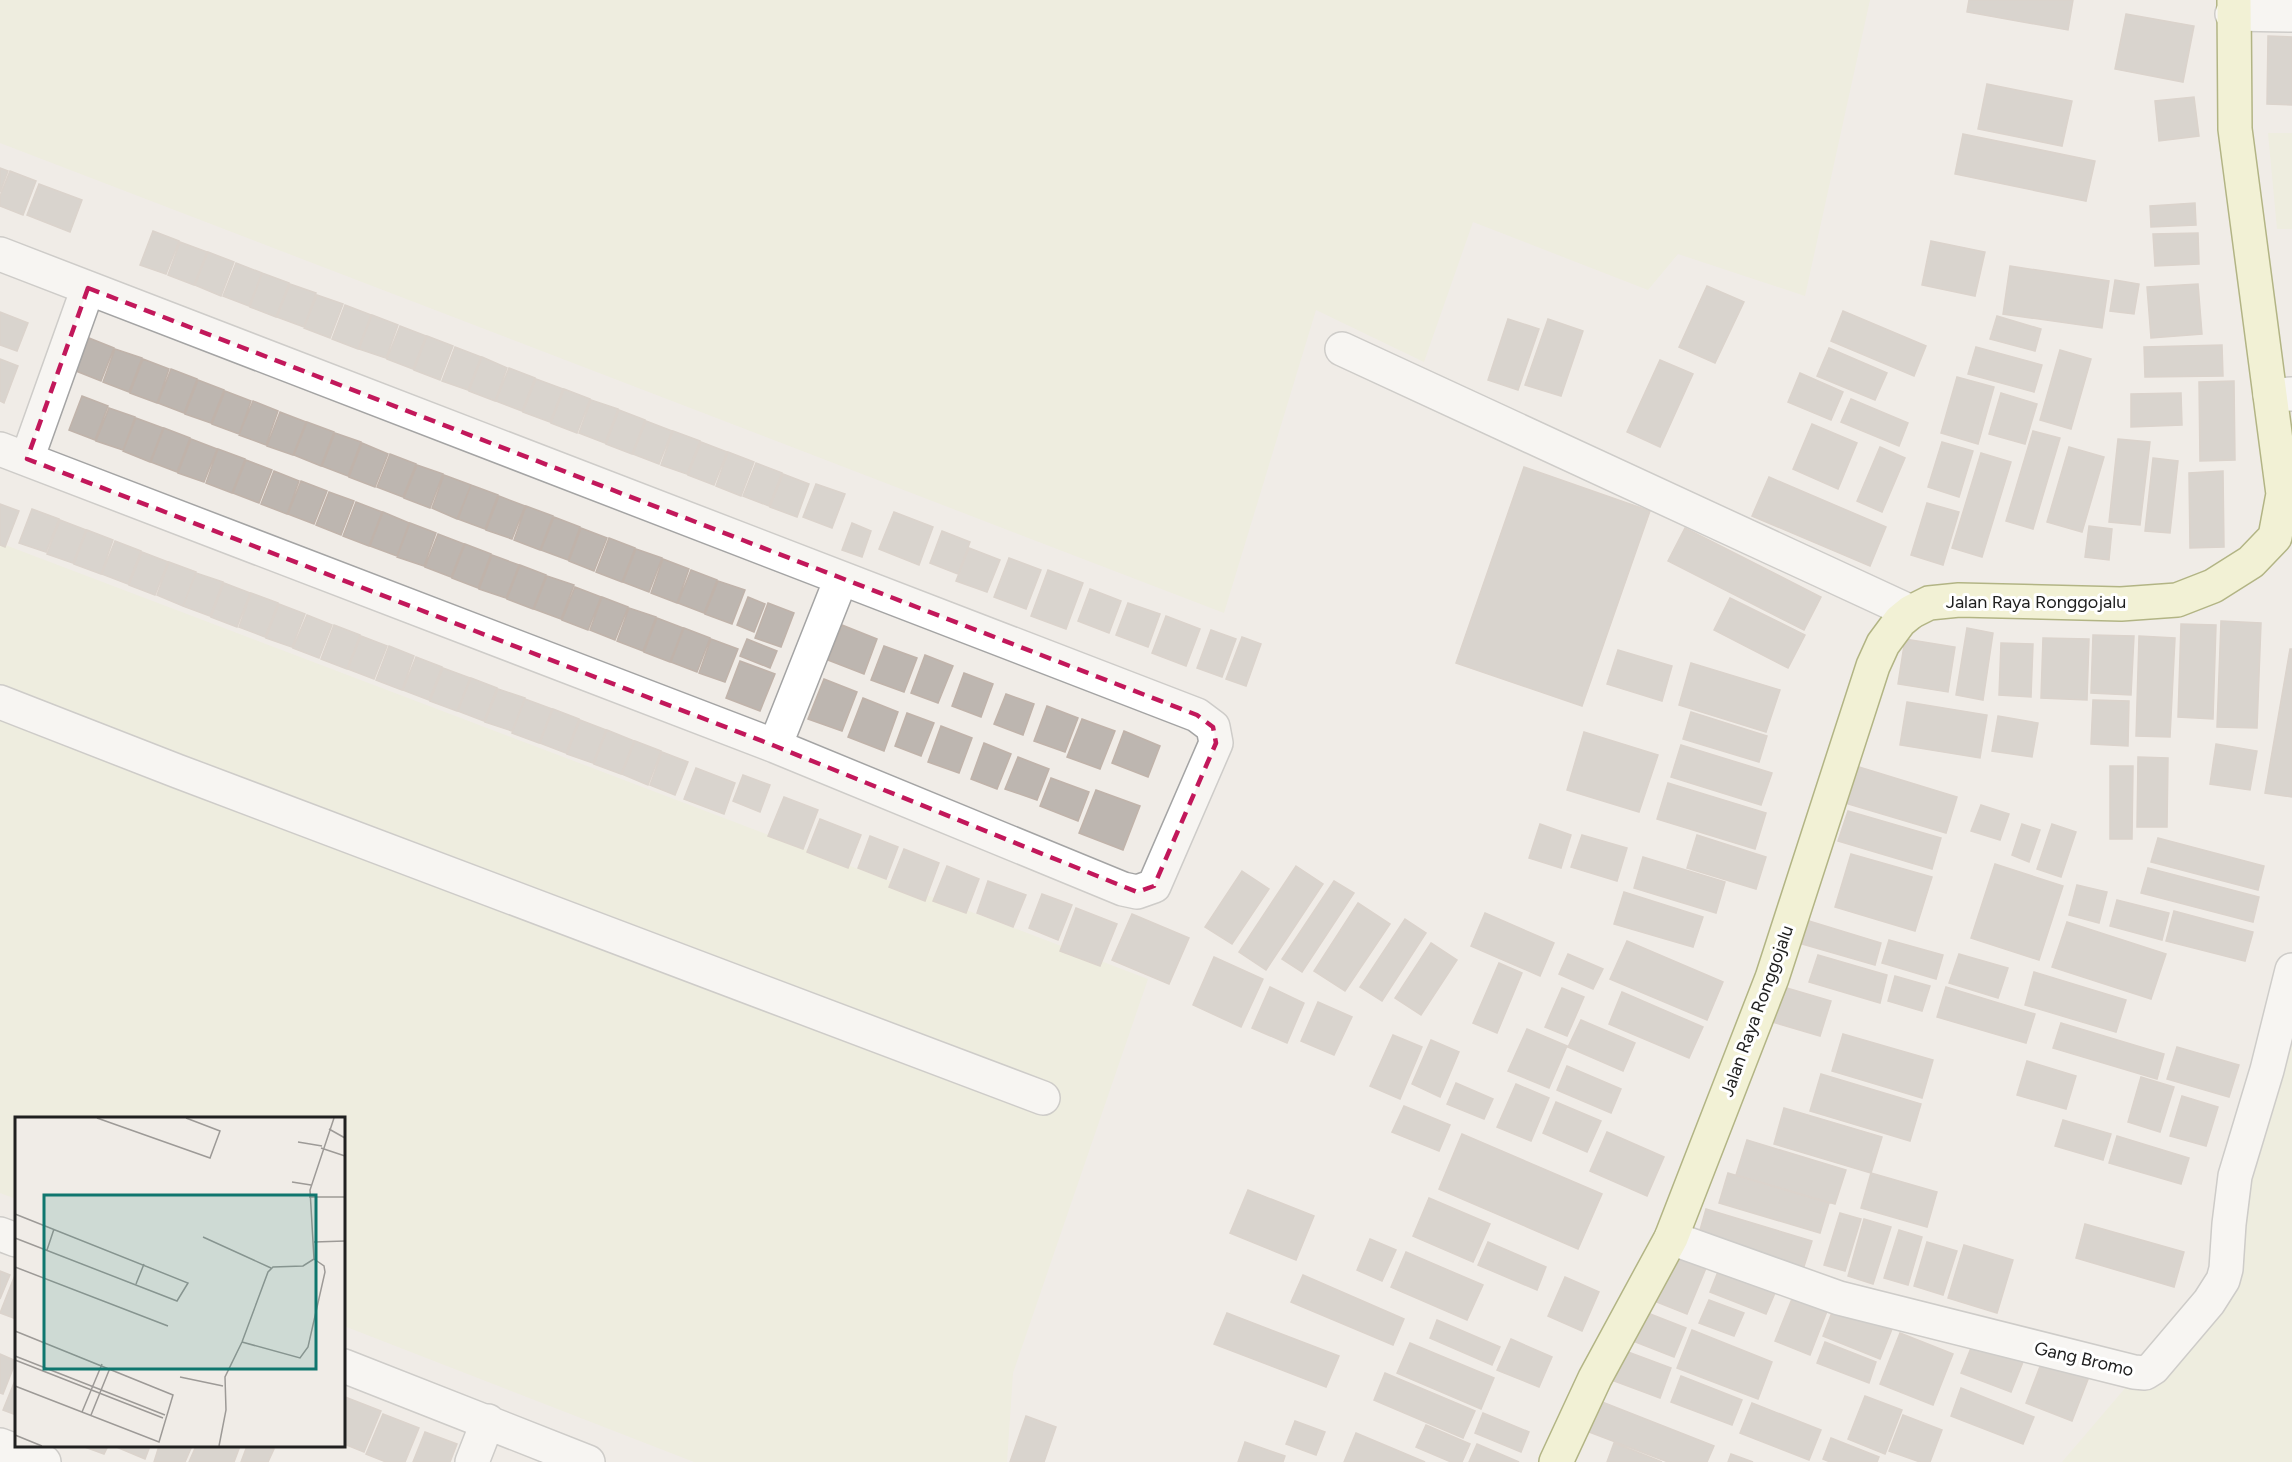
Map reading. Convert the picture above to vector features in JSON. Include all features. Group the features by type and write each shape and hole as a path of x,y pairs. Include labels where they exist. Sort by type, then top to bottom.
{"street":[{"path":"2233,7 2292,15"},
{"name":"Jalan Raya Ronggojalu","path":"1556,1462 1595,1378 1671,1238 1772,978 1873,666 1883,644 1900,621 1911,612 1929,603 1959,600 2121,604 2177,600 2213,586 2284,543 2281,394 2235,129 2233,7"},
{"path":"0,254 1197,715 1213,727 1216,743 1154,886 1137,892 1123,889 775,746 13,454 88,288"},
{"path":"1342,349 1911,612"},
{"path":"775,746 841,579"},
{"path":"0,702 1043,1098"},
{"name":"Gang Bromo","path":"1671,1238 1839,1298 2145,1373 2153,1368 2209,1302 2223,1280 2235,1176 2267,1070 2292,970"},
{"path":"0,1234 15,1240"},
{"path":"345,1366 489,1421 555,1456 588,1462"},
{"path":"472,1462 489,1421"},
{"path":"0,1445 44,1462"}],"highlighted area":[{"path":"88,288 1197,715 1213,727 1216,743 1154,886 1137,892 775,746 27,459"}],"green space":[{"path":"0,0 1870,0 1805,296 1678,254 1648,290 1473,222 1424,362 1316,310 1224,613 0,143"},
{"path":"2268,133 2292,133 2292,229 2277,229"},
{"path":"0,543 1148,979 1013,1373 1007,1462 694,1462 345,1326 345,1117 15,1117 15,1199 0,1193"},
{"path":"2292,982 2292,1462 2062,1462 2221,1276"}],"building":[{"path":"1969,0 2073,0 2068,30 1967,12"},
{"path":"2126,14 2194,26 2183,82 2115,69"},
{"path":"2268,36 2292,37 2292,105 2267,104"},
{"path":"1987,84 2072,101 2062,146 1978,129"},
{"path":"2194,97 2199,136 2159,141 2155,101"},
{"path":"1963,134 2095,161 2086,201 1955,174"},
{"path":"0,168 8,171 0,192"},
{"path":"10,171 36,181 23,215 0,206 0,196"},
{"path":"39,184 82,200 70,232 27,215"},
{"path":"2195,203 2196,225 2151,227 2150,206"},
{"path":"153,231 179,241 166,274 140,265"},
{"path":"2198,233 2199,264 2155,266 2153,234"},
{"path":"1931,241 1985,252 1975,296 1922,285"},
{"path":"180,242 207,252 194,285 168,275"},
{"path":"208,252 234,262 221,296 195,285"},
{"path":"236,263 262,273 249,306 223,296"},
{"path":"2010,266 2109,281 2102,328 2003,314"},
{"path":"262,273 289,283 276,317 250,307"},
{"path":"2115,280 2139,284 2134,314 2110,311"},
{"path":"290,284 316,293 304,327 277,317"},
{"path":"2198,284 2202,334 2151,338 2147,287"},
{"path":"1707,286 1744,302 1715,363 1679,347"},
{"path":"317,295 343,304 330,338 304,328"},
{"path":"345,305 371,315 358,349 332,339"},
{"path":"1843,311 1926,346 1914,376 1831,341"},
{"path":"0,312 28,323 17,351 0,345"},
{"path":"372,315 398,325 386,358 359,349"},
{"path":"1997,316 2041,329 2035,351 1990,339"},
{"path":"1508,319 1539,329 1518,390 1488,380"},
{"path":"1548,319 1583,331 1561,396 1525,385"},
{"path":"400,326 426,336 413,369 387,359"},
{"path":"427,336 453,346 440,380 414,370"},
{"path":"89,338 114,348 101,381 76,371"},
{"path":"2222,345 2223,376 2145,377 2144,347"},
{"path":"455,347 481,357 468,390 442,381"},
{"path":"1976,347 2042,365 2034,392 1968,374"},
{"path":"1829,348 1887,373 1875,400 1817,376"},
{"path":"115,349 142,358 129,392 103,382"},
{"path":"2060,350 2091,359 2071,429 2040,420"},
{"path":"482,357 507,368 495,401 469,391"},
{"path":"0,359 18,366 4,403 0,401"},
{"path":"143,359 169,369 157,403 130,393"},
{"path":"1660,360 1693,374 1660,447 1627,432"},
{"path":"509,368 535,378 522,411 496,401"},
{"path":"171,369 197,379 184,413 158,403"},
{"path":"1800,373 1843,392 1831,420 1788,402"},
{"path":"1957,377 1994,387 1978,444 1941,433"},
{"path":"536,379 563,389 550,422 523,412"},
{"path":"198,380 224,390 211,423 185,414"},
{"path":"2234,381 2235,460 2200,461 2199,382"},
{"path":"564,389 590,399 577,433 551,423"},
{"path":"225,391 251,401 239,434 212,424"},
{"path":"2001,393 2037,404 2025,444 1989,434"},
{"path":"2181,393 2182,425 2131,427 2131,394"},
{"path":"82,396 108,406 95,440 69,430"},
{"path":"1851,399 1908,423 1899,446 1841,422"},
{"path":"591,400 618,409 605,443 579,433"},
{"path":"253,401 278,411 266,445 239,435"},
{"path":"109,408 135,417 123,450 96,441"},
{"path":"619,410 645,420 632,454 606,444"},
{"path":"280,412 306,422 293,455 267,446"},
{"path":"136,418 163,428 150,462 123,451"},
{"path":"646,421 672,431 659,464 633,454"},
{"path":"307,422 334,432 321,466 294,455"},
{"path":"1812,424 1857,443 1838,489 1793,469"},
{"path":"164,428 190,438 177,472 151,462"},
{"path":"673,431 700,441 687,474 661,465"},
{"path":"2033,431 2060,438 2033,529 2006,521"},
{"path":"335,433 361,442 348,476 322,466"},
{"path":"191,439 217,449 204,482 178,473"},
{"path":"2118,439 2150,442 2140,525 2109,522"},
{"path":"701,442 727,452 714,485 688,475"},
{"path":"1942,442 1973,451 1959,497 1928,487"},
{"path":"362,443 388,454 375,487 349,477"},
{"path":"1880,447 1905,458 1882,512 1857,501"},
{"path":"2069,447 2104,457 2082,532 2047,522"},
{"path":"218,449 245,459 232,493 206,483"},
{"path":"728,452 754,462 741,496 716,486"},
{"path":"1981,453 2011,462 1982,557 1952,548"},
{"path":"390,454 416,464 403,497 377,487"},
{"path":"2153,458 2178,461 2170,533 2145,531"},
{"path":"246,460 272,470 259,503 233,493"},
{"path":"756,463 782,473 769,506 743,496"},
{"path":"417,465 443,474 430,508 404,498"},
{"path":"1524,467 1650,511 1582,706 1456,663"},
{"path":"274,471 299,481 287,514 261,504"},
{"path":"2223,471 2224,547 2190,548 2189,473"},
{"path":"783,474 809,484 797,517 770,507"},
{"path":"444,475 471,485 457,519 432,508"},
{"path":"1769,477 1886,527 1870,566 1752,516"},
{"path":"301,481 327,491 314,524 288,514"},
{"path":"816,484 845,494 832,528 803,517"},
{"path":"471,485 498,495 485,529 458,519"},
{"path":"329,492 354,501 341,535 316,525"},
{"path":"499,496 525,506 512,539 486,530"},
{"path":"356,502 382,512 369,546 343,536"},
{"path":"1927,503 1959,512 1943,565 1911,555"},
{"path":"0,504 19,511 5,547 0,545"},
{"path":"526,506 553,516 540,550 514,540"},
{"path":"32,509 59,519 46,552 19,543"},
{"path":"383,512 409,523 397,556 370,546"},
{"path":"894,512 933,527 919,565 879,549"},
{"path":"554,517 580,527 568,560 541,550"},
{"path":"60,520 86,530 73,563 47,554"},
{"path":"410,523 436,533 424,566 397,557"},
{"path":"852,523 871,531 862,557 842,550"},
{"path":"2089,526 2112,529 2109,560 2085,557"},
{"path":"581,528 607,538 594,571 569,561"},
{"path":"1685,528 1821,597 1804,630 1668,561"},
{"path":"87,530 113,540 101,574 74,564"},
{"path":"942,531 970,542 958,574 930,563"},
{"path":"438,534 464,544 451,577 425,567"},
{"path":"609,538 635,548 622,582 596,572"},
{"path":"115,541 141,551 128,584 102,574"},
{"path":"465,544 491,554 478,588 452,578"},
{"path":"969,548 1000,560 987,592 956,581"},
{"path":"636,549 662,558 649,592 623,582"},
{"path":"142,552 168,562 155,595 129,585"},
{"path":"492,555 519,565 506,598 479,589"},
{"path":"1009,558 1041,570 1026,609 994,597"},
{"path":"663,559 689,569 677,603 651,593"},
{"path":"169,562 196,572 183,606 157,595"},
{"path":"520,565 546,575 533,609 507,599"},
{"path":"691,570 717,580 704,613 678,603"},
{"path":"1048,570 1083,583 1066,629 1031,616"},
{"path":"196,573 223,582 210,616 183,606"},
{"path":"547,576 574,585 561,619 534,609"},
{"path":"718,581 745,590 732,624 705,614"},
{"path":"224,583 250,593 237,627 211,617"},
{"path":"575,587 601,597 588,630 562,620"},
{"path":"1090,589 1121,601 1109,633 1078,621"},
{"path":"251,593 278,603 265,637 239,627"},
{"path":"602,597 628,607 615,640 590,630"},
{"path":"748,597 765,604 754,632 737,625"},
{"path":"1730,598 1805,635 1788,668 1714,630"},
{"path":"768,603 794,613 781,647 755,638"},
{"path":"1128,603 1160,614 1148,647 1116,635"},
{"path":"279,604 305,614 292,647 266,638"},
{"path":"629,608 656,617 643,651 617,641"},
{"path":"307,615 332,625 319,658 293,648"},
{"path":"1166,616 1200,629 1186,666 1152,653"},
{"path":"657,618 683,628 670,662 644,652"},
{"path":"2221,621 2261,623 2257,728 2217,727"},
{"path":"2181,624 2216,625 2213,719 2178,717"},
{"path":"334,625 360,635 347,669 321,659"},
{"path":"842,625 877,639 864,674 828,660"},
{"path":"684,628 710,638 697,672 671,662"},
{"path":"1967,628 1993,633 1983,700 1956,695"},
{"path":"1211,630 1236,639 1222,677 1197,668"},
{"path":"2093,635 2134,636 2131,695 2091,693"},
{"path":"361,636 387,646 374,679 348,669"},
{"path":"2139,636 2175,638 2170,737 2136,736"},
{"path":"1242,637 1261,644 1246,686 1226,679"},
{"path":"2043,638 2089,639 2087,700 2041,698"},
{"path":"711,639 738,649 725,682 699,673"},
{"path":"747,639 777,651 770,668 740,656"},
{"path":"1905,639 1955,647 1948,692 1898,684"},
{"path":"2001,643 2033,644 2031,697 1999,695"},
{"path":"389,646 414,656 402,690 376,680"},
{"path":"884,646 917,658 904,692 871,680"},
{"path":"2290,649 2292,649 2292,797 2265,793"},
{"path":"1618,650 1672,666 1662,701 1607,684"},
{"path":"925,655 953,666 938,703 911,693"},
{"path":"416,657 442,667 429,700 403,690"},
{"path":"740,661 775,674 760,711 726,698"},
{"path":"1691,663 1780,690 1766,732 1679,705"},
{"path":"443,668 470,678 457,711 430,701"},
{"path":"964,673 993,684 981,717 952,706"},
{"path":"471,678 497,688 484,721 458,711"},
{"path":"824,679 857,692 842,731 808,719"},
{"path":"498,689 525,698 512,731 485,722"},
{"path":"1006,694 1034,704 1023,735 994,724"},
{"path":"863,698 898,712 884,751 848,737"},
{"path":"525,699 552,709 539,743 512,733"},
{"path":"2093,700 2129,701 2128,746 2091,744"},
{"path":"1907,702 1987,715 1980,758 1900,745"},
{"path":"1047,706 1078,718 1065,752 1034,741"},
{"path":"553,709 579,719 566,753 540,743"},
{"path":"1691,712 1767,736 1759,762 1683,739"},
{"path":"907,713 934,723 921,756 895,746"},
{"path":"1998,716 2038,723 2032,757 1992,751"},
{"path":"1082,719 1115,731 1100,769 1067,757"},
{"path":"580,720 606,730 593,763 567,754"},
{"path":"941,726 972,738 959,773 928,762"},
{"path":"607,730 634,741 621,774 594,764"},
{"path":"1124,731 1160,746 1148,777 1112,763"},
{"path":"1584,732 1658,755 1639,812 1567,790"},
{"path":"635,741 661,751 648,785 622,774"},
{"path":"984,743 1011,754 997,789 971,779"},
{"path":"2216,744 2257,751 2250,790 2210,784"},
{"path":"1681,745 1772,773 1761,805 1671,777"},
{"path":"662,752 688,762 675,795 650,785"},
{"path":"1018,757 1049,769 1037,800 1005,789"},
{"path":"2138,757 2168,758 2167,827 2137,827"},
{"path":"1846,763 1957,797 1946,833 1835,800"},
{"path":"2110,766 2133,766 2132,839 2110,839"},
{"path":"696,768 735,783 724,814 684,799"},
{"path":"743,775 770,785 760,812 733,801"},
{"path":"1051,778 1089,792 1078,821 1040,806"},
{"path":"1668,783 1766,813 1755,849 1657,819"},
{"path":"1096,790 1140,806 1123,850 1079,833"},
{"path":"784,797 818,810 803,849 768,836"},
{"path":"1981,805 2009,814 2000,840 1971,831"},
{"path":"1848,811 1941,838 1932,869 1838,841"},
{"path":"820,819 861,835 848,868 807,852"},
{"path":"1540,824 1571,835 1561,868 1529,858"},
{"path":"2022,824 2040,830 2029,862 2012,855"},
{"path":"2052,824 2076,832 2061,877 2037,869"},
{"path":"1582,835 1627,848 1617,881 1571,867"},
{"path":"1697,835 1766,857 1756,889 1687,868"},
{"path":"870,836 898,847 886,879 858,868"},
{"path":"2158,838 2264,866 2258,890 2151,862"},
{"path":"904,849 939,863 925,901 889,887"},
{"path":"1851,854 1932,877 1915,931 1835,907"},
{"path":"1643,857 1725,882 1716,913 1634,888"},
{"path":"1995,864 2063,886 2039,960 1971,938"},
{"path":"947,866 979,879 966,913 933,901"},
{"path":"1296,866 1323,884 1266,970 1239,952"},
{"path":"2148,868 2259,897 2253,922 2141,893"},
{"path":"1242,871 1269,889 1232,944 1205,927"},
{"path":"988,881 1026,895 1013,927 977,913"},
{"path":"1334,881 1354,893 1302,972 1282,959"},
{"path":"2077,885 2107,892 2099,923 2069,915"},
{"path":"1624,892 1703,917 1693,947 1614,924"},
{"path":"1042,894 1072,905 1058,940 1029,928"},
{"path":"2117,900 2169,913 2162,940 2110,926"},
{"path":"1358,903 1390,924 1345,991 1314,971"},
{"path":"1076,908 1117,924 1100,966 1060,951"},
{"path":"2174,911 2253,932 2245,961 2166,941"},
{"path":"1485,913 1554,943 1540,976 1471,946"},
{"path":"1132,914 1189,938 1169,984 1112,960"},
{"path":"1405,919 1426,933 1382,1001 1360,987"},
{"path":"1809,921 1881,943 1875,965 1802,944"},
{"path":"2067,922 2166,954 2151,999 2052,967"},
{"path":"1889,940 1943,955 1936,979 1882,963"},
{"path":"1627,941 1723,982 1707,1020 1610,979"},
{"path":"1431,943 1457,960 1421,1015 1395,998"},
{"path":"1568,954 1603,969 1593,989 1559,974"},
{"path":"1959,954 2008,968 1998,998 1949,983"},
{"path":"1818,955 1887,975 1880,1003 1809,982"},
{"path":"1214,957 1263,979 1241,1027 1193,1005"},
{"path":"1499,963 1522,973 1497,1033 1473,1023"},
{"path":"2034,972 2126,1000 2116,1032 2025,1005"},
{"path":"1895,976 1930,986 1922,1011 1888,1001"},
{"path":"1780,986 1831,1001 1820,1036 1769,1021"},
{"path":"1270,987 1304,1003 1287,1043 1252,1028"},
{"path":"1946,987 2035,1014 2026,1043 1937,1017"},
{"path":"1562,988 1584,997 1567,1036 1545,1027"},
{"path":"1622,992 1703,1027 1689,1058 1609,1024"},
{"path":"1318,1002 1352,1017 1334,1055 1301,1041"},
{"path":"1581,1020 1635,1043 1623,1071 1568,1047"},
{"path":"2061,1023 2164,1054 2157,1079 2053,1048"},
{"path":"1527,1029 1567,1046 1549,1088 1508,1071"},
{"path":"1843,1034 1933,1060 1922,1098 1832,1071"},
{"path":"1393,1035 1422,1047 1400,1099 1370,1086"},
{"path":"1431,1040 1459,1052 1440,1097 1412,1084"},
{"path":"2177,1047 2239,1065 2229,1097 2167,1079"},
{"path":"2027,1061 2076,1076 2066,1109 2017,1095"},
{"path":"1567,1066 1621,1089 1611,1113 1557,1090"},
{"path":"1821,1074 1921,1104 1910,1141 1810,1111"},
{"path":"2141,1077 2174,1087 2160,1132 2128,1122"},
{"path":"1456,1083 1493,1099 1484,1119 1447,1104"},
{"path":"1516,1084 1549,1098 1531,1141 1497,1127"},
{"path":"2182,1096 2218,1107 2206,1146 2170,1136"},
{"path":"1556,1102 1601,1121 1587,1152 1543,1133"},
{"path":"1404,1106 1450,1125 1439,1151 1392,1132"},
{"path":"1784,1108 1882,1137 1871,1173 1774,1144"},
{"path":"2063,1120 2111,1134 2103,1160 2055,1146"},
{"path":"1607,1132 1664,1157 1647,1196 1590,1171"},
{"path":"1462,1134 1602,1194 1578,1249 1439,1189"},
{"path":"2117,1136 2189,1158 2181,1184 2109,1163"},
{"path":"1747,1140 1846,1170 1835,1204 1736,1175"},
{"path":"1728,1173 1829,1203 1820,1233 1719,1203"},
{"path":"1871,1173 1937,1192 1927,1227 1861,1208"},
{"path":"1248,1190 1314,1216 1296,1260 1230,1233"},
{"path":"1429,1198 1490,1224 1473,1262 1413,1236"},
{"path":"1706,1209 1812,1241 1801,1276 1696,1244"},
{"path":"1840,1213 1861,1219 1845,1271 1824,1265"},
{"path":"1864,1219 1891,1227 1873,1284 1848,1276"},
{"path":"2085,1224 2184,1252 2174,1287 2076,1258"},
{"path":"1899,1230 1922,1237 1908,1285 1884,1278"},
{"path":"1370,1239 1396,1250 1382,1281 1357,1270"},
{"path":"1488,1242 1546,1267 1537,1290 1478,1265"},
{"path":"1927,1242 1957,1251 1943,1295 1914,1286"},
{"path":"1964,1245 2013,1260 1997,1313 1948,1298"},
{"path":"1406,1252 1483,1285 1467,1320 1391,1287"},
{"path":"1670,1254 1706,1268 1687,1314 1652,1300"},
{"path":"1721,1264 1778,1286 1766,1314 1710,1292"},
{"path":"0,1271 10,1275 0,1299"},
{"path":"15,1275 15,1319 0,1313"},
{"path":"1303,1275 1404,1319 1393,1345 1291,1302"},
{"path":"1565,1277 1599,1292 1582,1331 1548,1316"},
{"path":"1794,1294 1829,1306 1810,1355 1775,1341"},
{"path":"1709,1300 1744,1313 1734,1336 1699,1323"},
{"path":"1836,1302 1894,1324 1880,1359 1823,1336"},
{"path":"1640,1310 1686,1328 1674,1357 1628,1339"},
{"path":"1227,1313 1339,1356 1326,1387 1214,1344"},
{"path":"1437,1320 1500,1347 1492,1365 1430,1338"},
{"path":"1692,1330 1772,1362 1758,1399 1677,1368"},
{"path":"1900,1333 1953,1354 1933,1405 1880,1384"},
{"path":"1511,1339 1552,1357 1539,1387 1497,1370"},
{"path":"1825,1342 1876,1362 1869,1383 1817,1363"},
{"path":"1410,1343 1494,1378 1481,1409 1397,1373"},
{"path":"1973,1343 2023,1362 2011,1392 1961,1373"},
{"path":"1620,1349 1671,1368 1660,1398 1609,1379"},
{"path":"2046,1351 2092,1369 2072,1421 2026,1403"},
{"path":"0,1354 15,1361 15,1364 3,1394 0,1393"},
{"path":"1385,1373 1475,1411 1463,1438 1374,1400"},
{"path":"1681,1376 1742,1400 1732,1425 1671,1402"},
{"path":"15,1380 15,1415 3,1410"},
{"path":"1961,1388 2034,1417 2023,1444 1951,1416"},
{"path":"1865,1396 1902,1410 1885,1454 1848,1439"},
{"path":"345,1397 381,1411 364,1452 345,1444"},
{"path":"1597,1400 1714,1446 1707,1462 1668,1462 1584,1430"},
{"path":"1752,1403 1821,1430 1809,1460 1740,1433"},
{"path":"1483,1413 1529,1432 1521,1452 1475,1433"},
{"path":"383,1414 419,1428 405,1462 386,1462 366,1454"},
{"path":"1903,1415 1942,1430 1930,1462 1920,1462 1889,1451"},
{"path":"1026,1416 1056,1427 1044,1462 1010,1462"},
{"path":"1295,1421 1325,1432 1316,1455 1286,1444"},
{"path":"1426,1425 1470,1444 1462,1462 1451,1462 1416,1447"},
{"path":"425,1432 457,1444 450,1462 413,1462"},
{"path":"1356,1433 1425,1462 1344,1462"},
{"path":"1831,1438 1879,1457 1877,1462 1830,1462 1823,1459"},
{"path":"1245,1442 1285,1456 1283,1462 1238,1462"},
{"path":"1614,1443 1662,1462 1607,1462"},
{"path":"1477,1444 1519,1462 1469,1462"},
{"path":"85,1447 108,1447 104,1454"},
{"path":"116,1447 150,1447 145,1459"},
{"path":"159,1447 192,1447 185,1462 154,1462"},
{"path":"196,1447 240,1447 234,1462 189,1462"},
{"path":"247,1447 274,1449 268,1462 241,1462"},
{"path":"1731,1454 1753,1462 1728,1462"}]}
